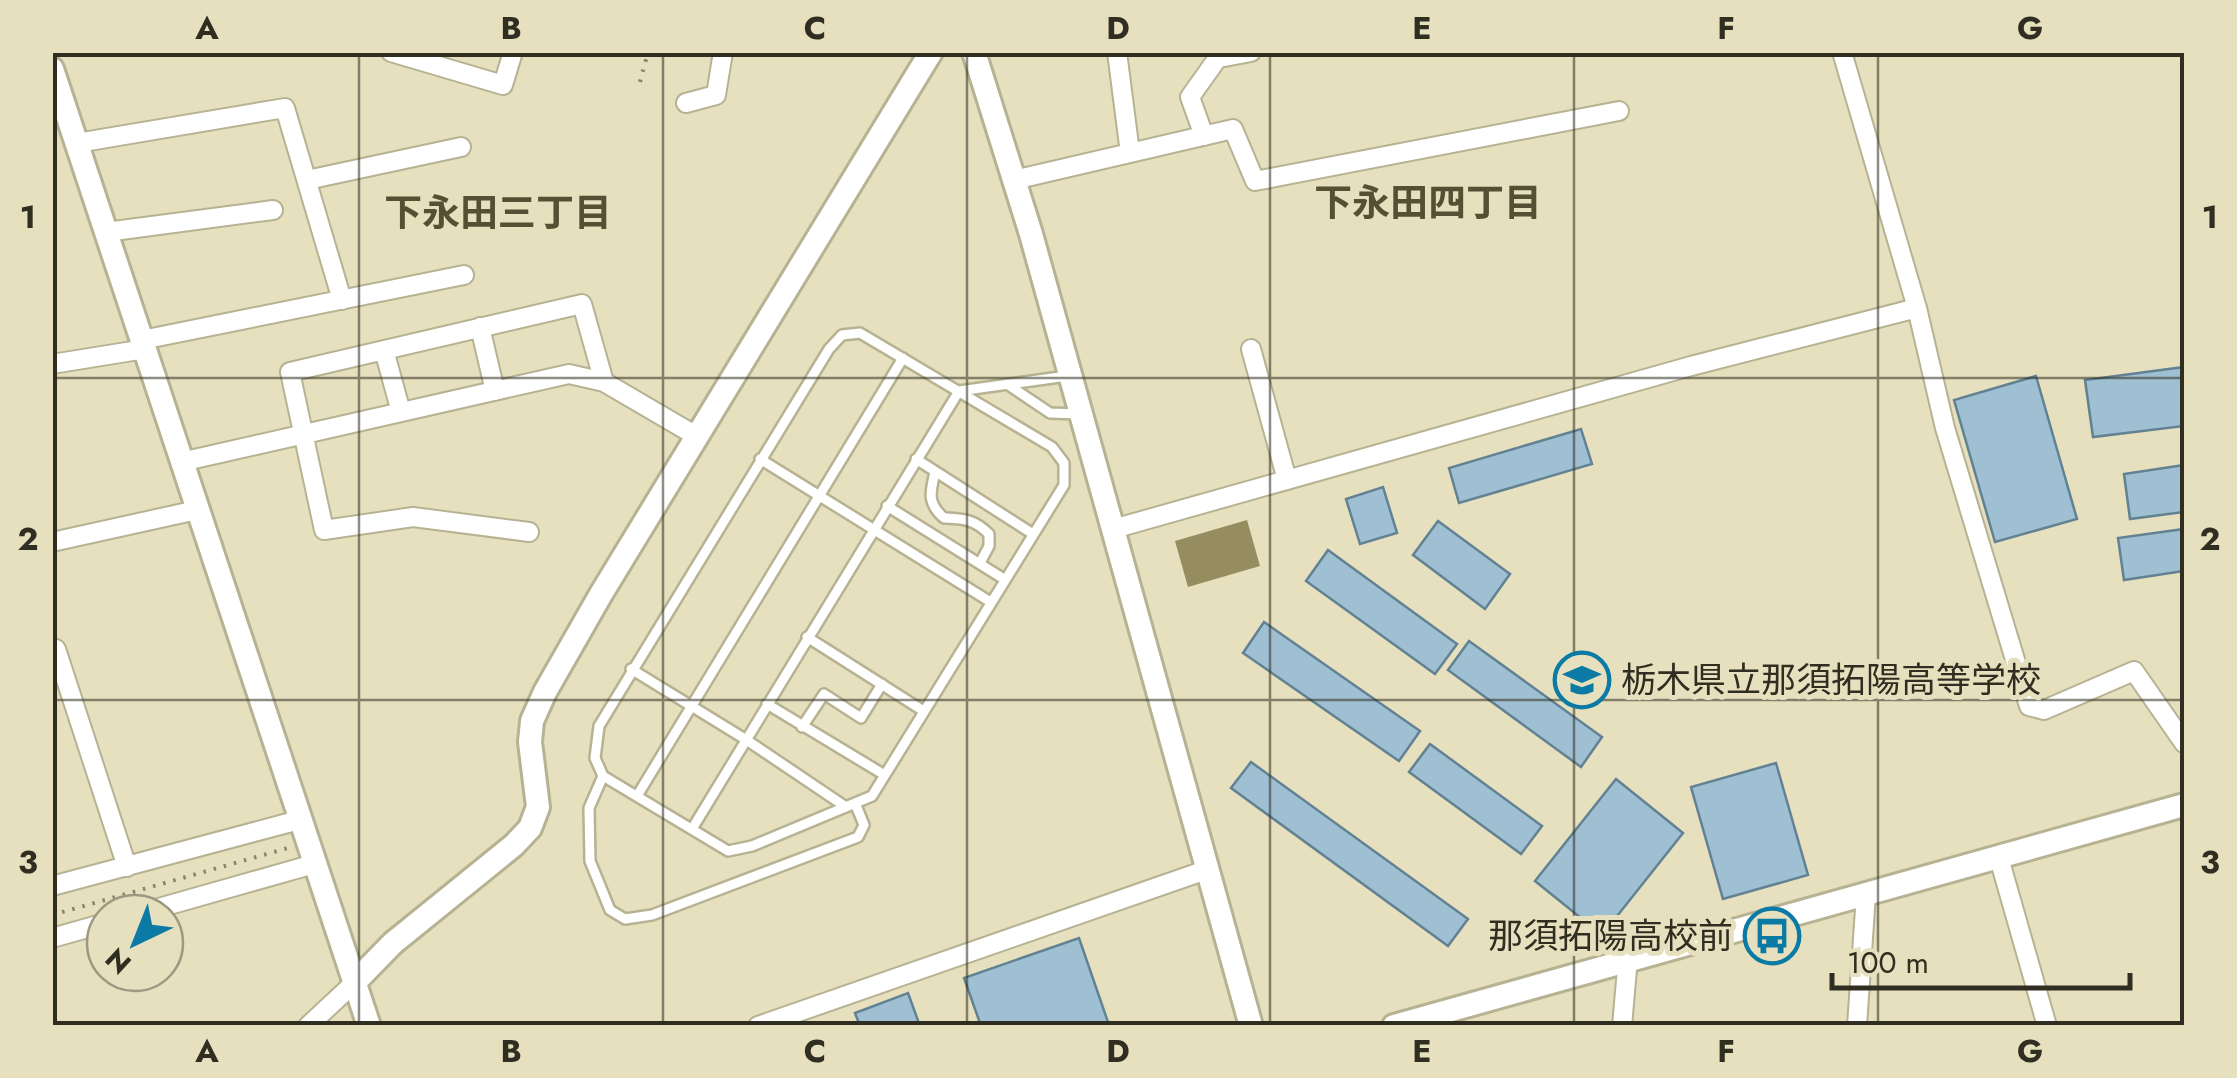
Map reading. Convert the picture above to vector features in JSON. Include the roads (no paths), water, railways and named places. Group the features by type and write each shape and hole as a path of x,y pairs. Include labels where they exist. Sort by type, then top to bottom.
{"street":[{"path":"392,52 504,86 513,52"},
{"path":"686,103 716,95 723,52"},
{"path":"308,1026 393,944 530,828 538,807 530,742 532,720 601,594 930,52"},
{"path":"974,52 1070,375 1251,1026"},
{"path":"1117,52 1130,153"},
{"path":"1204,136 1190,98 1220,55 1251,52"},
{"path":"1842,52 1917,308 1945,428 2030,706 2044,710 2134,671 2184,743"},
{"path":"52,69 59,108 77,143 369,1026"},
{"path":"77,143 286,108 342,300"},
{"path":"1014,180 1233,129 1255,181 1619,110"},
{"path":"307,180 461,148"},
{"path":"106,232 273,210"},
{"path":"52,364 464,275"},
{"path":"529,532 413,517 324,530 290,372 582,304 604,382"},
{"path":"1112,529 1691,366 1917,308"},
{"path":"480,328 495,391"},
{"path":"1251,349 1287,480"},
{"path":"384,350 401,412"},
{"path":"182,462 569,374 604,382 698,437"},
{"path":"52,542 197,510"},
{"path":"52,650 56,649 127,867"},
{"path":"1394,1026 2184,805"},
{"path":"52,886 299,820"},
{"path":"185,897 310,853"},
{"path":"1999,858 2047,1026"},
{"path":"758,1026 1206,870"},
{"path":"1857,1026 1866,894"},
{"path":"52,938 85,929"},
{"path":"1622,1026 1628,958"}],"lane":[{"path":"860,333 959,392 1052,447 1064,463 1064,485 872,796 752,846 728,851 603,776 595,758 599,726 829,349 842,335 860,333"},
{"path":"637,796 903,358"},
{"path":"692,829 872,528 959,392 1070,375"},
{"path":"1006,384 1050,413 1081,414"},
{"path":"760,459 989,601"},
{"path":"916,459 1032,534"},
{"path":"935,472 929,498 934,509 944,518 966,518 978,523 988,534 989,546 980,563"},
{"path":"886,506 1004,579"},
{"path":"807,636 922,710"},
{"path":"603,776 589,808 590,860 610,910 625,919 652,915 858,837 864,825 850,805 632,669"},
{"path":"802,727 824,694 861,718 882,684"},
{"path":"766,704 884,774"}],"place":[{"name":"栃木県立那須拓陽高等学校","path":"1582,680"},
{"name":"那須拓陽高校前","path":"1772,936"}],"district":[{"name":"下永田四丁目","path":"1428,203"},
{"name":"下永田三丁目","path":"498,213"}]}
